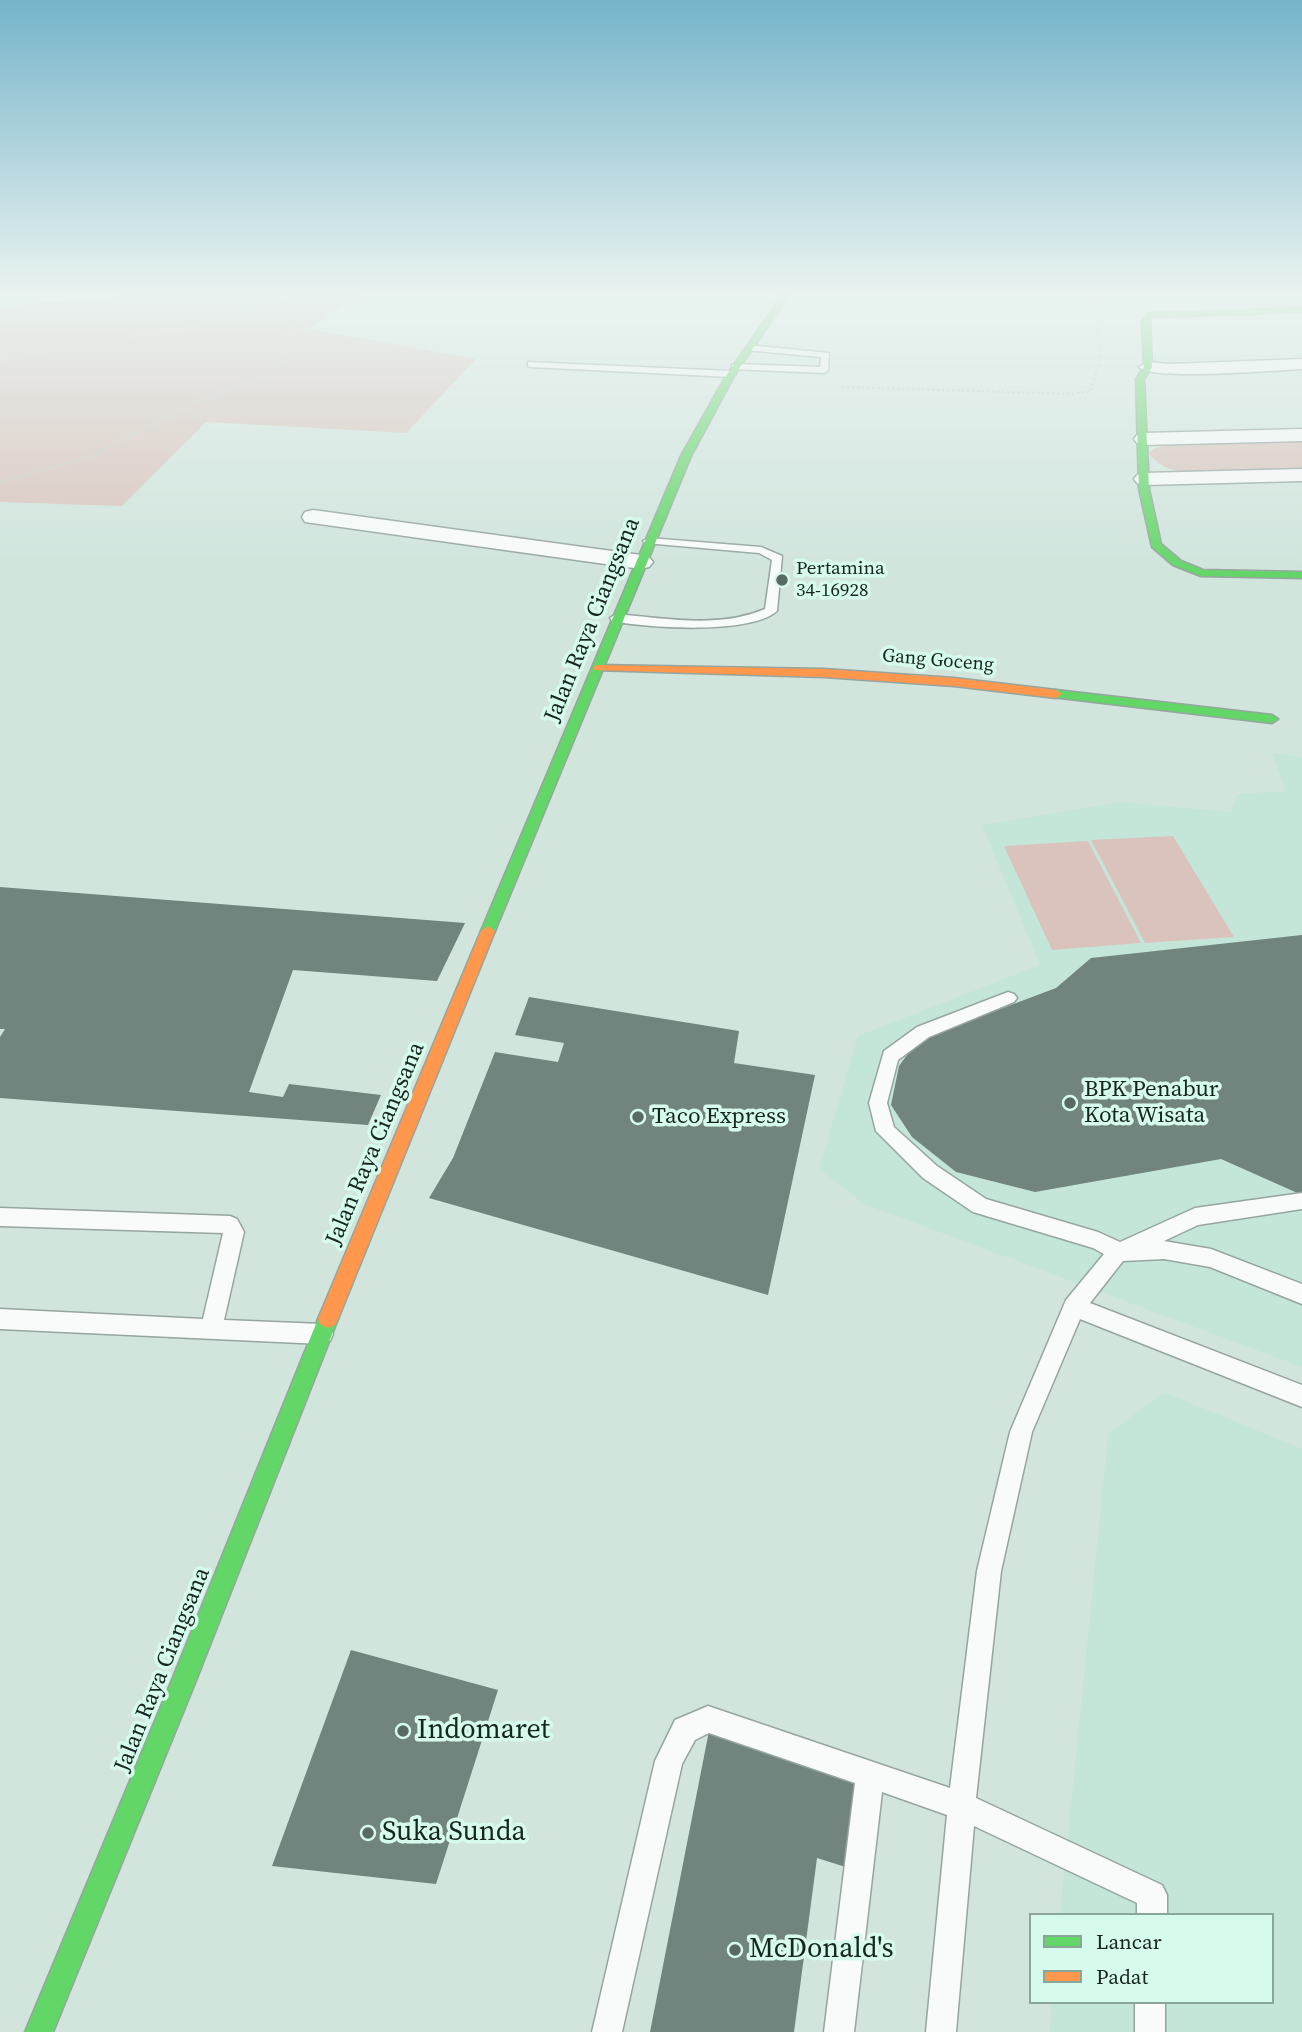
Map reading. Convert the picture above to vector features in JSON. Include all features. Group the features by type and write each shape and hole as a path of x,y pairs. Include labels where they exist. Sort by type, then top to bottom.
{"main road":[{"name":"Jalan Raya Ciangsana","path":"39,2032 183,1683 322,1334 617,618 686,456 725,386"},
{"path":"1140,386 1144,479 1156,545 1177,564 1201,573 1269,577 1302,575"},
{"name":"Gang Goceng","path":"598,667 824,673 954,682 1272,719"}],"street":[{"path":"1144,439 1302,435"},
{"path":"1144,479 1302,475"},
{"path":"313,517 645,551"}],"lane":[{"path":"617,618 738,624 759,618 771,611 778,558 761,550 645,551"},
{"path":"1008,998 923,1032 890,1056 878,1103 886,1130 930,1172 980,1206 1098,1241 1119,1252 1164,1250 1211,1258 1302,1294"},
{"path":"941,2032 962,1806 989,1571 1021,1432 1074,1307 1119,1252 1195,1217 1302,1201"},
{"path":"0,1217 230,1225 234,1232 212,1327"},
{"path":"1074,1307 1302,1396"},
{"path":"0,1319 322,1334"},
{"path":"607,2032 669,1761 685,1730 708,1719 962,1806 1152,1895 1152,1913"},
{"path":"839,2032 870,1774"},
{"path":"1150,2004 1150,2032"}],"path":[{"path":"0,482 90,457 195,403 238,386"},
{"path":"838,387 1085,393 1091,391 1092,386"}],"shaded area":[{"path":"0,386 451,386 406,433 206,422 122,506 0,502"},
{"path":"1302,441 1302,468 1186,472 1166,467 1149,454 1153,449 1163,446"},
{"name":"BPK Penabur Kota Wisata","path":"1272,753 1302,757 1302,1367 864,1204 819,1169 858,1036 1040,965 982,825 1119,802 1231,812 1237,794 1285,791"},
{"path":"1173,836 1234,937 1145,943 1091,840"},
{"path":"1088,841 1141,943 1052,950 1004,846"},
{"path":"1164,1392 1302,1449 1302,2032 1049,2032 1052,2004 1274,2004 1274,1913 1060,1913 1108,1434"}],"building":[{"path":"0,887 465,923 437,981 293,970 249,1092 283,1097 289,1084 381,1095 368,1125 0,1098 0,1037 5,1029 0,1029"},
{"path":"1302,935 1302,1195 1221,1159 1035,1192 956,1172 912,1137 891,1105 899,1066 918,1040 1056,988 1091,958"},
{"name":"Taco Express","path":"529,997 739,1031 734,1063 815,1075 768,1295 429,1198 453,1158 495,1052 558,1062 564,1043 515,1035"},
{"path":"351,1650 498,1690 436,1884 272,1866"},
{"name":"McDonald's","path":"709,1731 862,1775 852,1869 817,1858 794,2032 650,2032"}],"traffic: fast":[{"path":"488,931 686,456 725,386"},
{"path":"1140,386 1144,489 1156,545 1177,563 1201,573 1302,575"},
{"path":"1056,694 1272,719"},
{"path":"39,2032 183,1683 328,1319"}],"traffic: slow":[{"path":"598,668 824,673 954,682 1056,694"},
{"path":"328,1319 488,931"}],"place":[{"name":"Pertamina 34-16928","path":"782,580"},
{"name":"BPK Penabur Kota Wisata","path":"1070,1103"},
{"name":"Taco Express","path":"638,1117"},
{"name":"Indomaret","path":"403,1731"},
{"name":"Suka Sunda","path":"368,1833"},
{"name":"McDonald's","path":"735,1950"}]}
